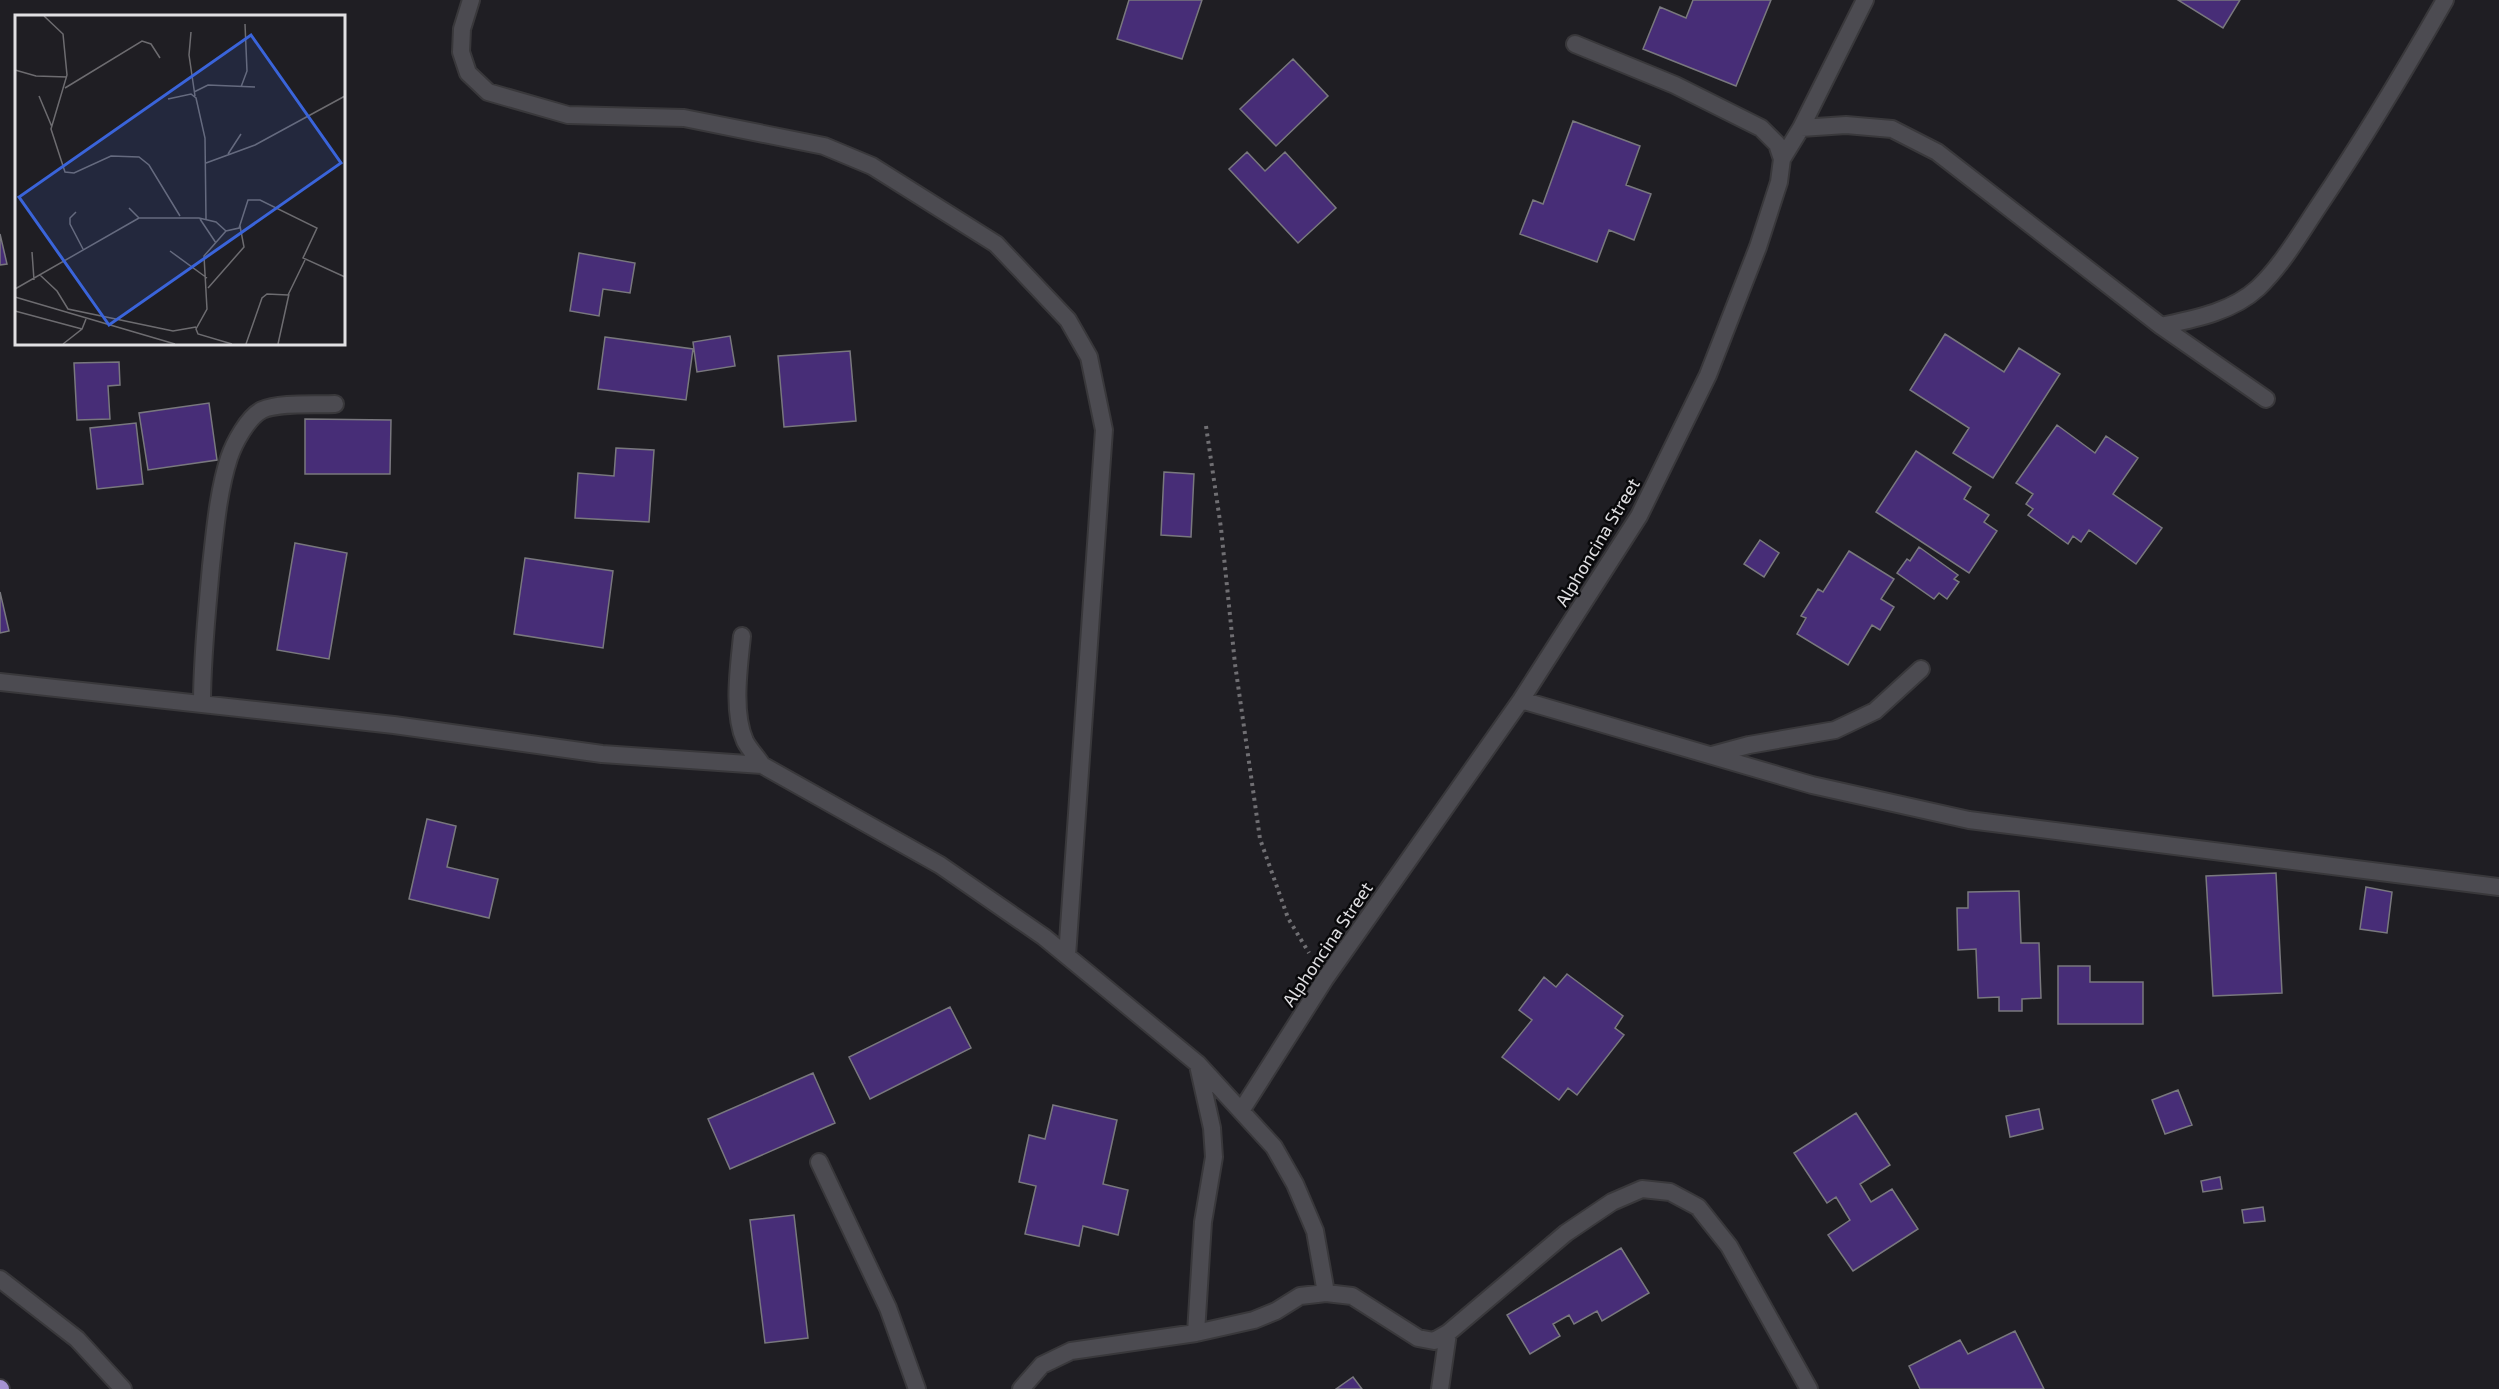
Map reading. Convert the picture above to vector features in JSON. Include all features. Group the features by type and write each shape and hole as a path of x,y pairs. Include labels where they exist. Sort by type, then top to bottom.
{"street":[{"path":"471,0 462,28 461,52 468,72 488,93 568,116 684,118 824,146 872,166 996,244 1068,320 1089,357 1104,430 1067,956"},
{"path":"1782,159 1801,128 1865,0"},
{"path":"2161,326 2222,310 2257,289 2291,247 2334,184 2445,0"},
{"path":"1575,44 1675,85 1761,128 1777,144 1782,159"},
{"path":"1801,128 1846,124 1892,129 1937,152 2161,326 2266,399"},
{"name":"Alphoncina Street","path":"1241,1111 1325,980 1521,700 1639,516 1703,384 1758,247 1779,182 1782,159"},
{"path":"202,703 202,659 214,542 230,456 251,420 262,410 335,404"},
{"path":"742,636 738,683 740,724 746,742 762,765"},
{"path":"1711,756 1749,745 1835,730 1875,711 1921,669"},
{"path":"0,682 394,725 602,754 762,765 940,865 1044,937 1198,1064 1274,1147 1295,1184 1315,1231 1326,1293"},
{"path":"1521,700 1812,785 1969,820 2499,887"},
{"path":"1196,1333 1203,1222 1214,1157 1212,1128 1198,1064"},
{"path":"819,1162 888,1308 917,1389"},
{"path":"1021,1389 1042,1365 1071,1351 1196,1333 1254,1320 1276,1311 1300,1296 1326,1293 1352,1296 1418,1338 1434,1341 1448,1334 1566,1233 1612,1202 1642,1189 1670,1192 1698,1207 1729,1246 1809,1389"},
{"path":"0,1279 77,1339 123,1389"},
{"path":"1440,1389 1448,1334"}],"path":[{"path":"1206,426 1221,528 1235,664 1260,838 1288,918 1325,980"}],"building":[{"path":"1129,0 1202,0 1182,59 1117,39"},
{"path":"1693,0 1771,0 1736,86 1643,49 1660,7 1686,18"},
{"path":"2178,0 2240,0 2223,28"},
{"path":"1293,59 1328,96 1276,146 1240,109"},
{"path":"1573,121 1640,146 1626,185 1651,194 1634,240 1609,230 1597,262 1520,234 1533,200 1543,204"},
{"path":"1247,152 1265,171 1285,152 1336,208 1298,243 1229,169"},
{"path":"0,234 7,264 0,265"},
{"path":"579,253 635,263 630,293 603,289 599,316 570,311"},
{"path":"1945,334 2004,372 2019,348 2060,374 1993,478 1953,453 1969,428 1910,390"},
{"path":"730,336 735,366 697,372 693,342"},
{"path":"605,337 693,349 686,400 598,389"},
{"path":"850,351 856,421 784,427 778,356"},
{"path":"119,362 120,385 108,386 110,419 77,420 74,363"},
{"path":"209,403 217,460 148,470 139,413"},
{"path":"305,419 391,420 390,474 305,474"},
{"path":"136,423 143,484 97,489 90,428"},
{"path":"2057,425 2095,453 2106,436 2138,458 2113,494 2162,528 2136,564 2089,530 2081,542 2073,536 2068,544 2028,515 2033,509 2026,504 2033,494 2016,483"},
{"path":"616,448 654,450 649,522 575,518 578,473 614,476"},
{"path":"1916,451 1971,487 1964,499 1989,515 1984,522 1997,531 1969,573 1876,512"},
{"path":"1164,472 1194,474 1191,537 1161,535"},
{"path":"1760,540 1779,553 1764,577 1744,564"},
{"path":"295,543 347,553 329,659 277,650"},
{"path":"1919,547 1958,575 1954,579 1959,582 1947,599 1939,593 1934,599 1897,573 1907,559 1910,561"},
{"path":"1849,551 1894,579 1881,599 1894,607 1880,630 1872,625 1848,665 1797,634 1806,618 1801,616 1818,589 1823,592"},
{"path":"525,558 613,571 603,648 514,634"},
{"path":"0,592 9,631 0,633"},
{"path":"427,819 456,826 447,867 498,879 489,918 409,899"},
{"path":"2276,873 2282,993 2213,996 2206,876"},
{"path":"2366,887 2392,892 2387,933 2360,929"},
{"path":"2019,891 2021,943 2039,943 2041,998 2022,999 2022,1011 1999,1011 1999,997 1978,998 1976,949 1958,950 1957,908 1968,908 1968,892"},
{"path":"2058,966 2090,966 2090,982 2143,982 2143,1024 2058,1024"},
{"path":"1567,974 1623,1016 1615,1028 1624,1035 1577,1095 1568,1088 1559,1100 1502,1057 1532,1020 1519,1010 1544,977 1556,987"},
{"path":"950,1007 971,1048 870,1099 849,1057"},
{"path":"813,1073 835,1123 730,1169 708,1119"},
{"path":"2178,1090 2192,1125 2165,1134 2152,1100"},
{"path":"1053,1105 1117,1120 1103,1184 1128,1190 1118,1235 1083,1226 1079,1246 1025,1234 1036,1186 1019,1182 1029,1135 1045,1139"},
{"path":"2039,1109 2043,1129 2010,1137 2006,1116"},
{"path":"1856,1113 1890,1165 1860,1184 1871,1202 1892,1189 1918,1229 1853,1271 1828,1235 1850,1220 1836,1197 1827,1203 1794,1153"},
{"path":"2220,1177 2222,1189 2203,1192 2201,1181"},
{"path":"2263,1207 2265,1221 2244,1223 2242,1210"},
{"path":"794,1215 808,1338 765,1343 750,1220"},
{"path":"1621,1248 1649,1293 1602,1321 1597,1311 1574,1324 1569,1315 1553,1324 1560,1336 1530,1354 1507,1315"},
{"path":"2015,1331 2044,1389 1920,1389 1909,1366 1960,1340 1968,1354"},
{"path":"1353,1377 1362,1389 1336,1389"}]}
